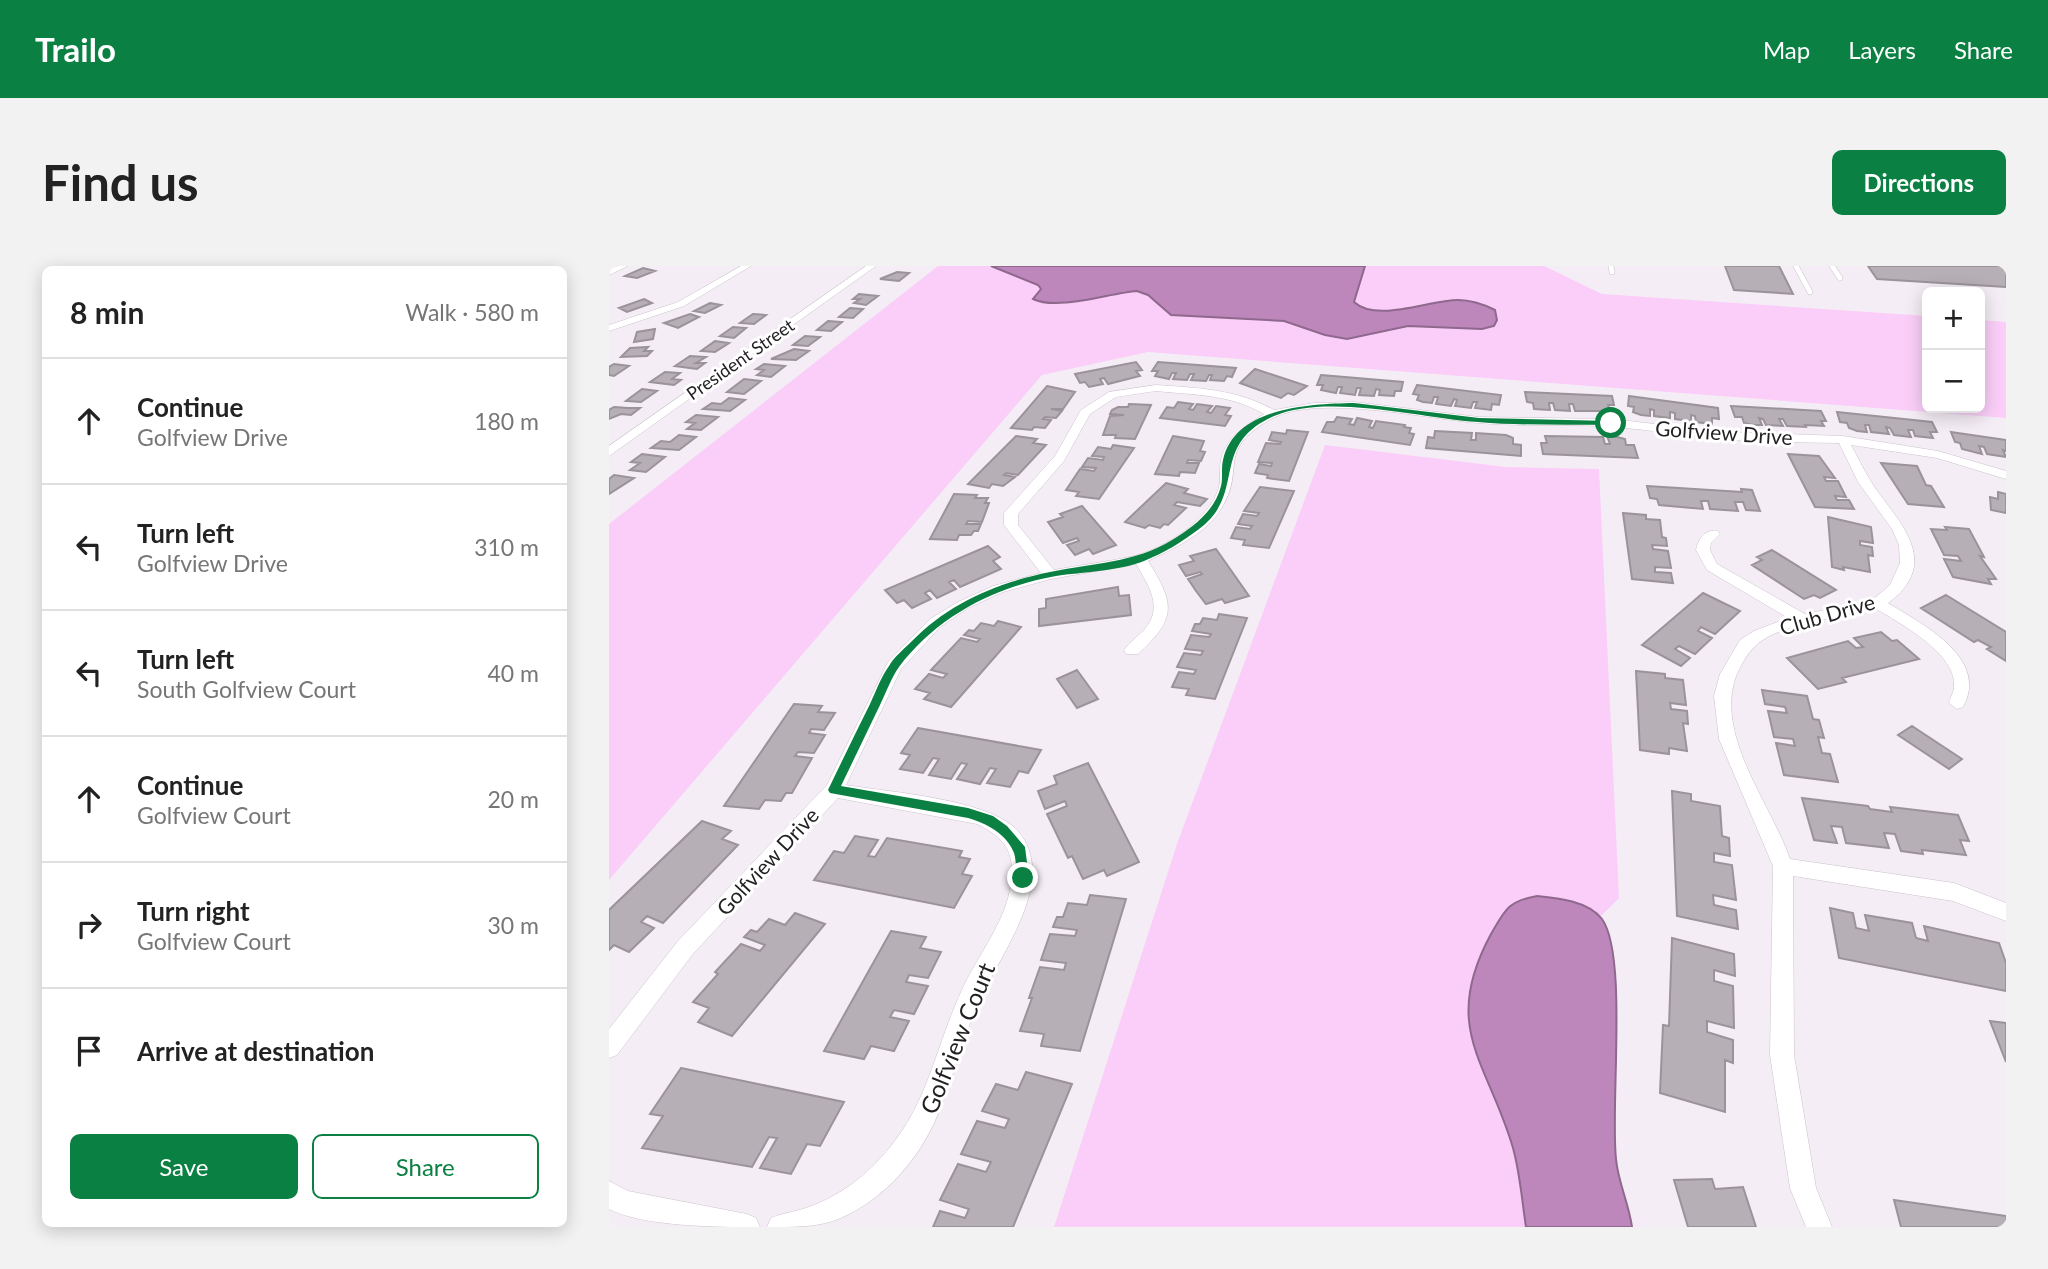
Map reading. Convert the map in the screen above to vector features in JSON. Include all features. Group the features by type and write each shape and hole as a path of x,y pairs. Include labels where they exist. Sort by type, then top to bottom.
{"street":[{"path":"609,272 624,266"},
{"path":"609,328 681,304 747,266"},
{"name":"President Street","path":"609,453 872,266"},
{"path":"1049,575 1011,525 1011,513 1060,458 1085,412 1097,402 1113,394 1156,388 1233,395 1272,414"},
{"name":"Golfview Drive","path":"609,1047 685,948 834,790 894,666 935,623 963,605 998,589 1049,575 1140,559 1174,543 1204,521 1222,495 1227,459 1233,444 1244,432 1272,414 1314,406 1354,405 1479,420 1611,423 1724,436 1843,440 1938,455 2006,475"},
{"name":"Club Drive","path":"1819,1227 1803,1188 1781,1055 1783,866 1777,842 1728,741 1722,696 1728,673 1746,644 1775,628 1802,619 1877,603 1902,579 1908,556 1906,544 1895,521 1861,478 1843,440"},
{"path":"1713,534 1706,539 1702,547 1703,556 1712,567 1802,619"},
{"path":"1132,650 1153,633 1161,620 1163,607 1159,591 1140,559"},
{"path":"1877,603 1930,638 1958,665 1964,684 1957,703"},
{"name":"Golfview Court","path":"780,1227 799,1224 846,1206 885,1174 905,1151 927,1115 969,998 1018,901 1023,878 1020,850 1003,829 989,819 834,790"},
{"path":"1783,866 1954,892 2006,912"},
{"path":"609,1194 623,1203 747,1227"}],"lane":[{"path":"1796,266 1810,292"},
{"path":"1832,266 1840,278"}],"shaded area":[{"path":"938,266 1544,266 1602,294 1922,316 1922,412 1148,352 1042,375 609,880 609,524"},
{"path":"991,266 1365,266 1354,302 1364,308 1389,311 1463,300 1495,310 1497,320 1494,326 1482,329 1408,326 1347,339 1325,335 1284,321 1171,315 1148,295 1137,291 1070,302 1043,302 1033,299 1041,289 1038,285"},
{"path":"1985,320 2006,322 2006,418 1941,413 1985,413"},
{"path":"1325,445 1506,467 1599,469 1619,898 1600,917 1610,934 1613,954 1616,1161 1632,1227 1054,1227 1177,844"},
{"path":"1537,896 1589,908 1602,919 1610,938 1617,1033 1616,1159 1632,1227 1526,1227 1513,1148 1473,1044 1469,995 1476,967 1491,934 1508,908"}],"building":[{"path":"1725,266 1779,266 1793,294 1734,290"},
{"path":"1868,266 2006,266 2006,287 1877,279"},
{"path":"643,268 655,271 637,278 625,276"},
{"path":"897,272 909,273 899,281 880,279"},
{"path":"859,294 878,296 866,305 854,303 860,299 853,299"},
{"path":"644,299 652,303 627,312 619,308"},
{"path":"710,303 721,305 705,313 694,311"},
{"path":"850,308 863,309 853,318 839,317"},
{"path":"690,314 699,317 678,328 664,323"},
{"path":"753,314 766,315 754,324 740,323"},
{"path":"828,321 842,322 831,331 817,330"},
{"path":"733,327 746,328 734,338 720,336"},
{"path":"655,329 653,339 634,342 637,332"},
{"path":"805,336 820,337 808,346 793,345"},
{"path":"715,341 729,343 715,352 701,351"},
{"path":"648,347 644,351 652,351 647,356 621,357 630,348"},
{"path":"794,349 809,351 796,360 771,359"},
{"path":"690,356 706,357 696,363 705,363 697,369 675,366"},
{"path":"1136,362 1142,370 1136,371 1140,376 1108,384 1104,378 1100,379 1103,384 1089,387 1085,382 1080,383 1075,374"},
{"path":"1158,362 1236,368 1232,377 1227,376 1224,381 1210,380 1212,375 1209,375 1206,381 1191,380 1194,374 1190,374 1187,380 1173,379 1176,373 1172,373 1169,379 1155,376 1158,371 1152,371"},
{"path":"614,364 629,366 614,376 609,375 609,367"},
{"path":"764,364 785,366 771,377 757,375 764,370 756,369"},
{"path":"1255,369 1307,386 1294,395 1288,393 1281,398 1240,383"},
{"path":"665,372 680,373 672,379 681,380 674,385 650,382"},
{"path":"1321,375 1403,382 1401,391 1395,391 1394,396 1379,395 1380,390 1376,389 1374,396 1359,395 1361,388 1357,388 1355,395 1340,393 1342,387 1338,387 1336,393 1321,390 1323,385 1317,385"},
{"path":"744,379 761,381 744,394 727,392"},
{"path":"1417,385 1501,395 1499,405 1492,404 1491,410 1475,408 1477,402 1473,402 1471,408 1455,406 1457,400 1454,399 1451,406 1436,404 1438,397 1434,397 1432,403 1417,400 1419,395 1413,394"},
{"path":"1047,386 1075,392 1063,409 1051,409 1062,411 1056,418 1043,419 1051,420 1045,428 1011,428"},
{"path":"642,389 657,391 641,402 626,401"},
{"path":"1525,392 1612,396 1614,405 1608,405 1610,411 1575,411 1573,404 1569,404 1570,411 1555,410 1553,403 1549,403 1550,410 1534,409 1533,403 1527,402"},
{"path":"1629,396 1718,408 1719,419 1712,418 1712,424 1696,422 1695,416 1691,415 1691,421 1675,419 1675,413 1670,412 1670,418 1654,416 1654,410 1650,409 1650,416 1641,415 1633,412 1634,407 1628,406"},
{"path":"729,398 745,400 730,411 703,409 712,403 721,404"},
{"path":"1178,402 1193,404 1189,409 1193,410 1197,404 1212,406 1207,412 1211,413 1216,406 1230,408 1225,415 1231,416 1225,426 1160,418 1167,407 1174,408"},
{"path":"1129,404 1151,405 1135,439 1103,435 1110,416 1124,415 1110,414 1112,410 1128,407"},
{"path":"1731,406 1821,411 1826,421 1821,421 1824,426 1805,425 1806,427 1787,426 1783,419 1779,419 1783,426 1766,425 1763,419 1759,418 1762,425 1753,425 1744,423 1742,417 1735,417"},
{"path":"614,407 640,408 631,415 621,414 609,419 609,410"},
{"path":"1837,412 1932,422 1937,432 1930,432 1933,438 1915,436 1913,430 1908,430 1911,437 1894,435 1890,428 1886,427 1889,434 1871,432 1869,425 1865,425 1867,432 1857,431 1849,428 1847,423 1840,422"},
{"path":"696,415 718,417 701,430 687,429 695,423 686,422"},
{"path":"1337,417 1352,419 1349,424 1354,425 1357,418 1372,421 1369,427 1373,428 1376,421 1405,425 1404,427 1411,428 1409,433 1414,434 1410,445 1322,432 1327,422 1334,422"},
{"path":"1287,430 1308,432 1289,481 1267,478 1268,475 1255,473 1259,464 1271,466 1272,463 1258,462 1266,443 1281,442 1269,440 1272,432 1286,434"},
{"path":"1435,431 1472,433 1471,440 1476,440 1476,433 1506,435 1513,438 1513,444 1521,445 1521,456 1426,448 1428,437 1434,438"},
{"path":"1951,432 2006,440 2006,451 2003,450 2006,457 1987,454 1984,447 1979,446 1982,454 1962,449"},
{"path":"679,435 696,437 679,450 651,448 661,441 670,442"},
{"path":"1016,436 1037,439 1033,443 1046,445 1018,475 1006,473 1004,475 1015,477 1003,486 992,484 989,488 968,484"},
{"path":"1173,436 1204,441 1200,451 1205,452 1201,461 1188,460 1187,463 1199,463 1195,473 1180,472 1179,476 1155,474"},
{"path":"1545,436 1603,437 1605,444 1610,444 1607,436 1617,437 1625,439 1626,445 1634,445 1638,458 1543,454 1541,443 1547,443"},
{"path":"1113,445 1134,448 1099,499 1076,496 1079,492 1066,490 1080,469 1094,471 1096,468 1082,467 1088,458 1103,460 1104,457 1092,456 1098,447 1111,449"},
{"path":"642,454 665,457 646,472 630,470 640,463 631,462"},
{"path":"1788,454 1819,456 1835,478 1824,477 1826,481 1838,481 1846,497 1835,496 1837,500 1849,500 1854,509 1815,507"},
{"path":"1881,463 1917,466 1926,485 1931,486 1944,507 1908,504"},
{"path":"614,475 634,478 609,494 609,479"},
{"path":"1166,483 1188,489 1184,493 1207,499 1200,506 1177,502 1174,505 1186,508 1168,525 1164,524 1160,528 1149,525 1145,528 1125,522"},
{"path":"1647,486 1742,492 1741,489 1752,490 1760,511 1746,510 1743,502 1735,502 1738,511 1710,509 1708,501 1701,501 1703,509 1659,505 1657,499 1650,498"},
{"path":"1260,487 1294,491 1269,548 1243,545 1245,540 1231,538 1236,527 1250,529 1252,526 1238,524 1243,514 1257,516 1259,513 1244,511"},
{"path":"1998,492 2006,494 2006,513 1991,510 1990,497 1998,499"},
{"path":"954,494 988,498 985,503 989,503 982,522 968,521 966,524 981,524 978,531 971,535 959,535 957,540 930,539"},
{"path":"1082,506 1116,545 1093,554 1089,549 1075,555 1067,545 1079,541 1077,538 1063,543 1048,522 1063,517 1060,514"},
{"path":"1623,513 1646,515 1646,519 1660,520 1662,537 1666,538 1667,546 1652,545 1653,549 1668,551 1671,568 1655,567 1655,572 1671,573 1673,583 1632,579"},
{"path":"1828,517 1871,527 1873,543 1860,541 1860,545 1872,547 1873,556 1868,555 1870,572 1832,567"},
{"path":"1945,527 1969,529 1984,557 1980,556 1996,579 1988,579 1991,584 1953,577 1944,559 1961,561 1958,556 1944,555 1931,529 1947,530"},
{"path":"988,546 1000,557 993,561 1001,569 960,587 954,580 949,582 956,589 937,598 930,590 925,593 931,599 912,608 904,600 897,603 885,590"},
{"path":"1216,549 1249,596 1225,603 1222,599 1206,604 1196,591 1188,579 1202,574 1200,572 1186,576 1179,565 1194,561 1190,556"},
{"path":"1772,550 1836,590 1820,598 1814,595 1804,599 1752,565 1762,560 1757,557"},
{"path":"1118,587 1119,596 1129,595 1131,615 1039,626 1039,609 1046,608 1046,599"},
{"path":"1703,593 1740,611 1715,634 1701,627 1698,631 1712,638 1695,654 1679,646 1675,649 1690,658 1681,666 1642,645"},
{"path":"1946,595 2006,632 2006,661 1987,649 1991,647 1978,640 1974,642 1921,608"},
{"path":"1219,614 1247,618 1215,699 1186,695 1189,689 1172,687 1179,672 1194,674 1196,670 1177,667 1184,653 1201,655 1203,651 1185,649 1191,635 1209,637 1211,634 1192,631 1195,624 1200,624 1203,618 1217,620"},
{"path":"998,621 1021,627 951,707 924,699 930,693 915,689 929,674 943,678 947,674 931,670 961,638 977,642 980,639 964,635 969,630 974,631 981,623 994,626"},
{"path":"1881,632 1892,641 1897,640 1919,659 1842,678 1846,682 1818,689 1787,658 1848,641 1856,648 1863,647 1854,638"},
{"path":"1077,670 1098,699 1077,708 1057,679"},
{"path":"1636,671 1665,674 1665,678 1683,680 1686,705 1670,703 1671,709 1687,711 1688,724 1683,723 1687,751 1669,748 1669,754 1640,750"},
{"path":"1762,690 1807,696 1813,719 1819,720 1824,738 1818,737 1822,753 1830,754 1838,782 1784,775 1776,743 1795,746 1793,739 1774,737 1768,711 1787,713 1785,707 1765,704"},
{"path":"794,704 822,706 818,712 835,713 824,730 811,729 809,733 825,735 814,753 798,752 795,756 812,758 792,793 786,793 781,801 765,800 759,809 724,806"},
{"path":"1912,726 1962,759 1949,769 1898,735"},
{"path":"918,728 1041,750 1028,773 1019,771 1010,787 987,783 996,769 990,768 980,784 957,779 967,764 961,763 951,779 929,775 939,759 933,758 923,773 900,769 910,755 901,753"},
{"path":"1088,763 1139,862 1107,876 1104,870 1083,879 1072,856 1068,858 1047,814 1067,806 1065,801 1045,809 1038,791 1057,784 1054,776"},
{"path":"1672,791 1691,794 1691,801 1720,806 1722,836 1729,838 1730,856 1714,853 1714,862 1732,865 1736,900 1713,895 1714,905 1736,910 1738,929 1677,916"},
{"path":"1802,798 1868,806 1870,809 1892,812 1890,807 1958,815 1969,841 1960,840 1966,855 1922,850 1923,854 1901,851 1895,834 1884,833 1889,848 1846,843 1842,827 1831,826 1837,843 1814,840"},
{"path":"702,821 731,831 722,839 738,845 663,923 647,916 641,922 654,928 629,952 614,945 609,950 609,910"},
{"path":"855,836 878,840 868,856 875,857 887,838 962,851 959,857 970,859 962,874 972,876 954,908 814,880 834,851 844,853"},
{"path":"1090,895 1126,899 1080,1051 1041,1046 1044,1034 1020,1031 1032,998 1029,998 1040,967 1064,970 1066,963 1041,960 1050,934 1075,936 1077,930 1053,927 1057,917 1063,917 1068,903 1087,905"},
{"path":"1830,908 1853,913 1856,928 1869,931 1865,915 1912,923 1916,938 1928,941 1924,926 1999,943 2006,963 2006,991 1839,958"},
{"path":"795,913 825,924 732,1036 698,1022 709,1008 693,1002 718,974 715,972 741,944 760,951 765,945 744,937 751,930 757,932 769,919 785,925"},
{"path":"891,931 926,937 920,948 941,952 928,978 909,975 906,982 928,986 914,1014 894,1010 890,1017 909,1021 894,1051 871,1046 864,1059 824,1051"},
{"path":"1672,938 1734,954 1735,976 1714,970 1714,981 1733,986 1734,1028 1707,1021 1707,1032 1733,1040 1733,1063 1725,1060 1725,1112 1660,1093 1663,1025 1669,1026"},
{"path":"1990,1021 2006,1023 2006,1062"},
{"path":"681,1068 844,1102 820,1146 807,1144 791,1174 760,1168 777,1138 769,1137 752,1167 642,1148 663,1116 650,1114"},
{"path":"1026,1072 1072,1084 1013,1227 933,1227 940,1211 965,1218 969,1209 940,1200 958,1164 986,1172 991,1162 961,1154 977,1121 1005,1128 1009,1119 982,1111 996,1084 1018,1090"},
{"path":"1712,1179 1715,1189 1743,1187 1756,1227 1688,1227 1674,1180"},
{"path":"1894,1200 2006,1216 2006,1227 1901,1227"}],"route":[{"path":"1023,878 1020,850 1003,829 989,819 834,790 894,666 935,623 963,605 998,589 1049,575 1140,559 1174,543 1204,521 1215,509 1225,487 1227,459 1233,444 1244,432 1272,414 1329,404 1479,420 1611,423"}]}
